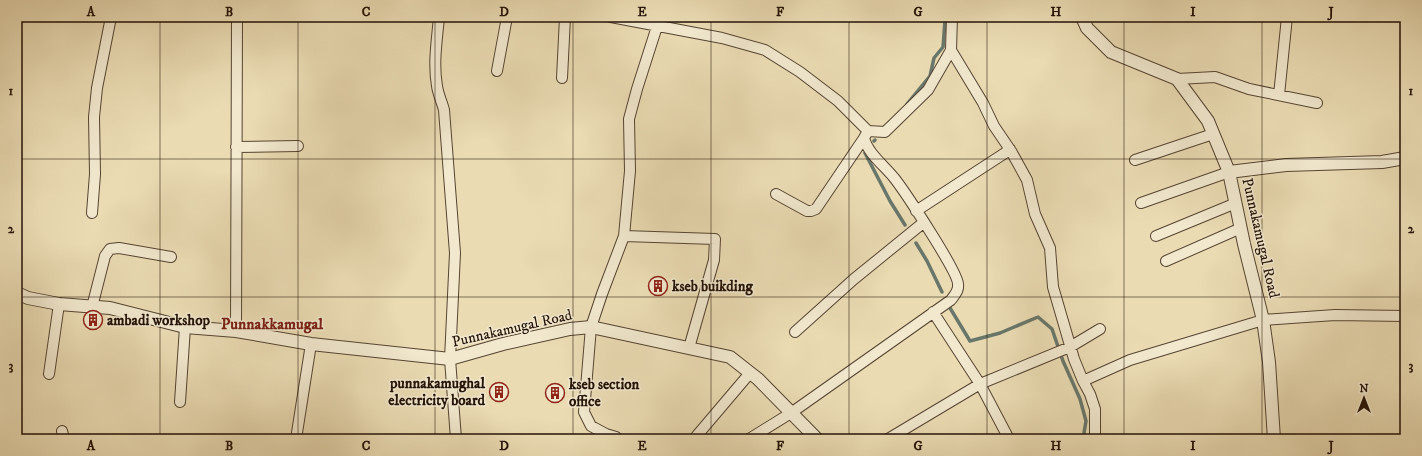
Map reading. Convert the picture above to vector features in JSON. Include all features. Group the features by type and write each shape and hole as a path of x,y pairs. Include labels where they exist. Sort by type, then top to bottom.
{"street":[{"path":"17,19 21,17"},
{"path":"92,213 95,174 94,117 97,88 111,17"},
{"path":"236,17 236,330"},
{"path":"439,17 435,53 435,70 437,87 444,110 455,253 450,359 456,439"},
{"path":"497,71 507,17"},
{"path":"562,78 565,17"},
{"path":"611,17 659,22 765,50 800,72 838,101 866,135 866,145 895,180 924,223 959,282 958,291 951,300 791,413 749,439"},
{"path":"776,194 807,211 816,209 866,135 885,132 928,90 951,50 952,17"},
{"path":"1082,17 1087,28 1111,52 1176,80 1215,77 1249,89 1317,103"},
{"path":"1279,95 1287,17"},
{"path":"618,439 591,426 584,412 591,327 624,236 630,171 629,119 637,89 659,22"},
{"path":"951,50 984,103 994,126 1010,149 1027,180 1035,214 1050,248 1053,287 1070,347 1095,409 1095,439"},
{"path":"1141,203 1229,172 1208,121 1176,80"},
{"path":"1135,160 1213,134"},
{"path":"236,147 298,146"},
{"path":"916,211 1010,149"},
{"name":"Punnakamugal Road","path":"1274,439 1269,362 1263,320 1229,172 1286,165 1382,162 1405,158"},
{"path":"1156,236 1236,203"},
{"path":"795,332 854,279 924,223"},
{"path":"1166,261 1241,228"},
{"path":"624,236 715,240 714,260 690,348"},
{"path":"92,307 105,256 110,249 120,248 171,257"},
{"name":"Punnakamugal Road","path":"17,293 28,298 59,304 110,308 184,327 236,330 311,344 450,359 503,344 570,328 591,327 730,357 750,373 809,430 816,439"},
{"path":"49,374 59,304"},
{"path":"933,312 980,384 1009,439"},
{"path":"1083,381 1130,360 1263,320 1335,315 1405,316"},
{"path":"180,402 184,327"},
{"path":"888,439 980,384 1070,347 1100,329"},
{"path":"296,439 311,344"},
{"path":"694,439 750,373"}],"waterway":[{"path":"907,104 930,76 934,58 943,47 945,21"},
{"path":"865,153 890,201 905,225"},
{"path":"916,243 927,261 942,292"},
{"path":"950,308 970,341 1000,333 1038,317 1052,329 1063,361 1080,399 1086,421 1083,439"}],"place":[{"name":"kseb buikding","path":"658,286"},
{"name":"ambadi workshop","path":"93,320"},
{"name":"punnakamughal electricity board","path":"499,392"},
{"name":"kseb section office","path":"555,393"}],"district":[{"name":"Punnakkamugal","path":"272,323"}]}
